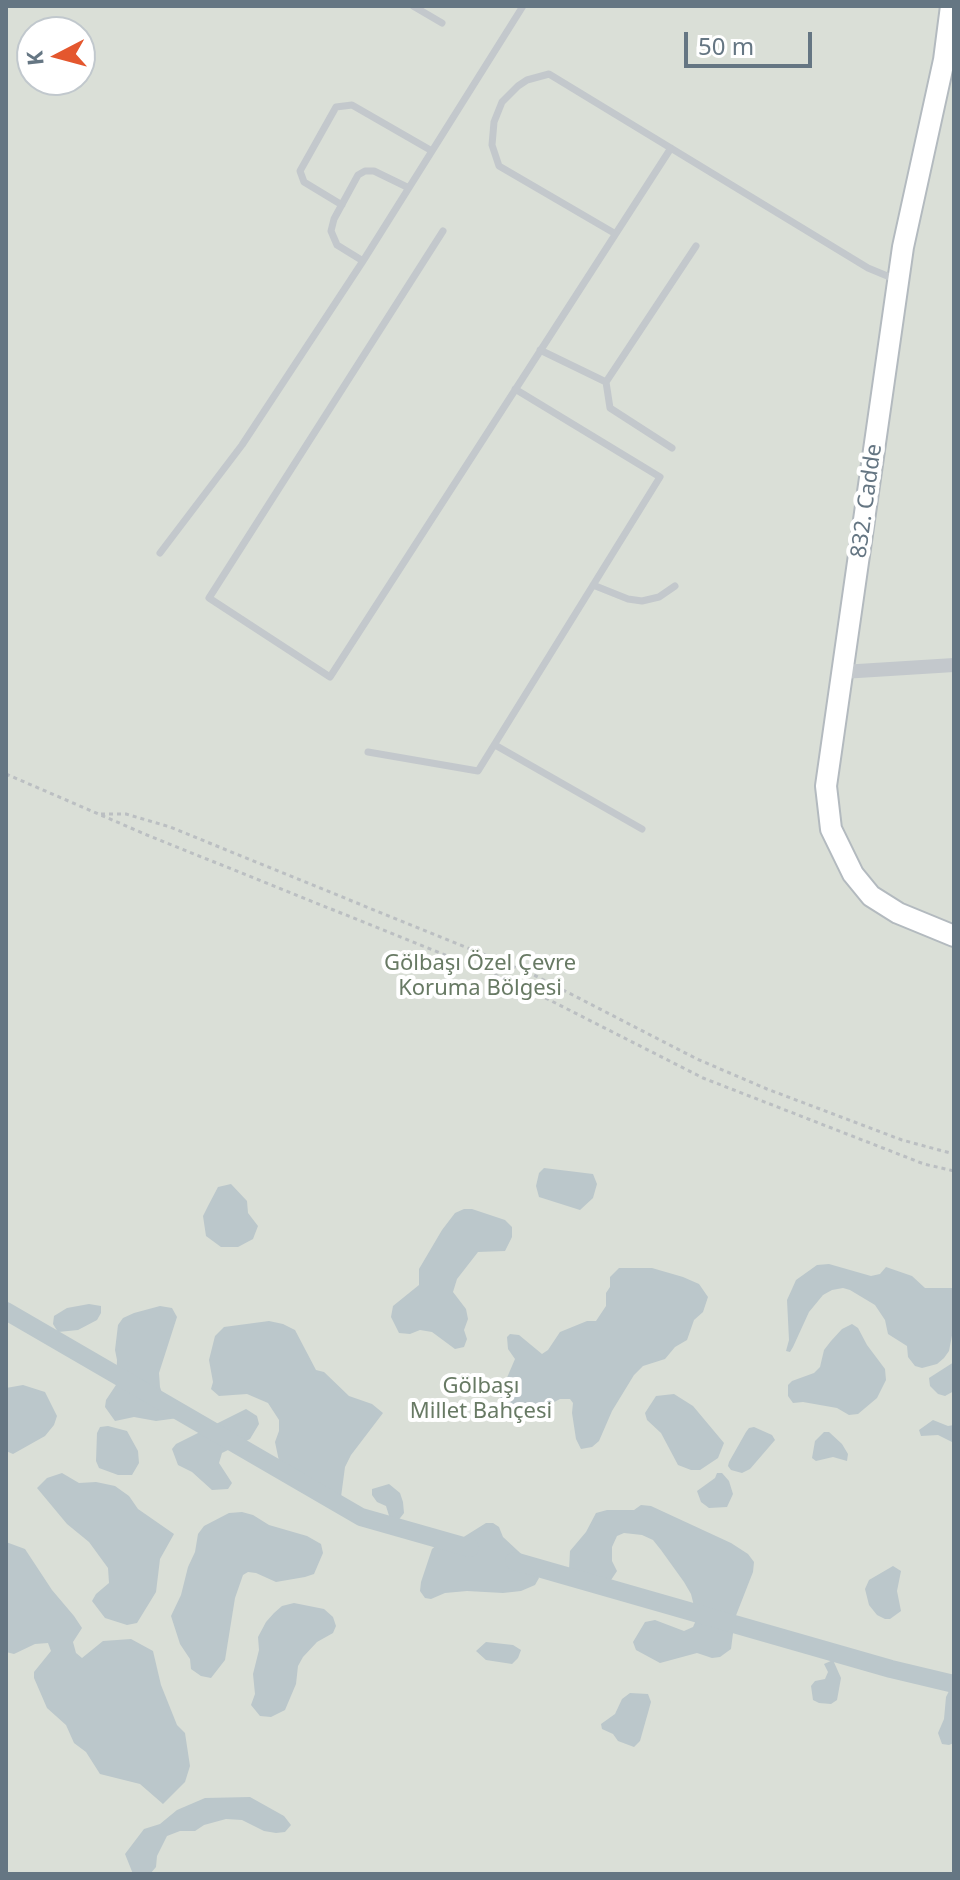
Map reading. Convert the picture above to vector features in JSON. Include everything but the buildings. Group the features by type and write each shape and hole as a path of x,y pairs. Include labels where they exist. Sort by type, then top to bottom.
{"street":[{"name":"832. Cadde","path":"951,6 944,60 903,247 826,786 831,829 853,874 871,896 898,913 954,936"},
{"path":"842,672 954,665"}],"lane":[{"path":"413,6 442,23"},
{"path":"160,553 242,445 363,261 523,6"},
{"path":"614,233 499,166 492,134 502,102 527,80 549,74 868,268 898,280"},
{"path":"342,205 304,182 300,171 336,107 352,105 432,151"},
{"path":"443,231 209,598 330,677 671,148"},
{"path":"363,261 337,245 333,239 332,225 358,175 374,171 409,188"},
{"path":"672,448 610,408 606,382 696,246"},
{"path":"540,350 606,382"},
{"path":"368,752 478,771 660,477 515,389"},
{"path":"593,585 628,599 642,601 659,597 675,586"},
{"path":"495,745 642,829"}],"path":[{"path":"6,774 97,814 520,985 703,1078 924,1164 954,1171"},
{"path":"97,814 126,814 170,827 534,975 697,1059 767,1089 902,1140 954,1154"}],"green space":[{"name":"Gölbaşı Özel Çevre Koruma Bölgesi","path":"6,6 954,6 954,1874 6,1874"}],"shaded area":[{"path":"544,1168 593,1174 597,1184 593,1198 580,1210 539,1197 536,1186 539,1173"},
{"path":"231,1184 247,1201 248,1213 258,1226 253,1239 238,1247 221,1247 206,1236 203,1216 218,1187"},
{"path":"464,1209 505,1220 512,1227 512,1237 505,1251 478,1252 457,1279 453,1292 466,1309 468,1319 464,1330 467,1339 464,1347 455,1349 432,1332 399,1333 391,1317 393,1306 419,1285 419,1269 442,1230 455,1213"},
{"path":"829,1264 871,1276 880,1274 886,1267 912,1276 925,1288 954,1288 954,1325 949,1351 944,1358 937,1364 922,1368 915,1366 908,1357 907,1346 888,1334 885,1320 875,1305 843,1288 823,1295 809,1312 790,1352 786,1351 789,1340 787,1300 796,1280 817,1265"},
{"path":"619,1268 652,1268 683,1277 699,1284 708,1297 703,1312 694,1320 687,1340 675,1347 665,1359 643,1366 634,1375 612,1411 599,1441 592,1447 581,1449 576,1439 570,1399 560,1399 533,1413 506,1404 500,1397 497,1387 506,1380 515,1359 508,1349 507,1337 510,1334 519,1335 542,1354 560,1332 587,1321 596,1321 606,1306 610,1277"},
{"path":"89,1304 101,1306 97,1320 78,1330 58,1332 53,1324 54,1316 67,1308"},
{"path":"160,1306 172,1308 177,1317 159,1373 164,1399 179,1412 178,1418 156,1421 134,1417 115,1421 105,1407 116,1385 118,1325 123,1318 134,1313"},
{"path":"269,1321 295,1330 316,1370 324,1372 349,1396 372,1404 383,1413 345,1467 341,1497 330,1499 279,1461 275,1442 279,1420 268,1403 247,1394 219,1396 211,1389 213,1382 209,1360 215,1336 224,1327"},
{"path":"852,1324 858,1328 885,1369 886,1380 877,1398 858,1414 849,1415 837,1408 793,1403 788,1396 788,1385 814,1373 820,1367 824,1350 842,1329"},
{"path":"954,1362 954,1391 945,1396 938,1394 930,1386 929,1378"},
{"path":"23,1385 45,1392 57,1416 45,1436 13,1454 6,1451 6,1388"},
{"path":"674,1394 693,1406 724,1443 718,1458 700,1470 678,1465 661,1433 647,1420 645,1413 656,1396"},
{"path":"246,1409 257,1416 259,1424 250,1439 222,1453 219,1463 232,1483 228,1489 212,1490 192,1472 178,1465 172,1449 176,1444"},
{"path":"933,1420 954,1425 954,1443 938,1435 921,1436 919,1430"},
{"path":"100,1427 127,1431 138,1451 139,1463 132,1475 118,1475 99,1468 96,1461 97,1433"},
{"path":"754,1427 772,1435 775,1440 750,1469 742,1473 731,1470 729,1462 746,1432"},
{"path":"824,1432 829,1432 842,1444 848,1454 847,1461 833,1457 816,1461 812,1458 815,1441"},
{"path":"62,1473 79,1483 96,1482 115,1486 129,1496 138,1509 174,1534 160,1559 156,1592 137,1623 127,1625 105,1618 92,1601 109,1583 108,1568 89,1542 67,1524 37,1488 47,1478"},
{"path":"717,1473 722,1473 729,1481 733,1494 727,1507 709,1508 701,1502 697,1491"},
{"path":"389,1484 400,1493 403,1502 404,1513 397,1522 390,1519 386,1506 377,1502 372,1495 372,1489"},
{"path":"641,1505 651,1506 731,1543 754,1562 735,1618 731,1649 720,1657 697,1653 660,1663 636,1650 633,1642 645,1622 655,1620 684,1631 693,1627 697,1618 691,1594 653,1540 624,1533 617,1536 612,1547 612,1561 617,1571 611,1580 588,1588 578,1586 572,1580 570,1551 586,1532 596,1513 634,1510"},
{"path":"242,1512 269,1525 307,1536 321,1544 323,1553 314,1574 305,1577 276,1582 256,1573 243,1575 235,1598 225,1660 211,1678 201,1676 191,1669 190,1659 180,1644 171,1616 181,1595 198,1534 204,1526 229,1513"},
{"path":"486,1523 499,1527 503,1537 531,1563 539,1578 535,1585 521,1591 467,1591 425,1598 420,1591 421,1582 432,1549 438,1544 462,1538"},
{"path":"6,1542 25,1549 82,1628 73,1642 76,1653 82,1658 103,1641 131,1639 153,1651 161,1685 177,1725 185,1733 190,1766 185,1782 163,1804 140,1784 100,1774 86,1752 74,1743 66,1725 47,1708 34,1672 51,1651 48,1643 35,1644 14,1654 6,1652"},
{"path":"893,1566 901,1571 897,1591 901,1611 885,1619 869,1605 865,1589 869,1580"},
{"path":"294,1603 324,1609 333,1617 336,1626 333,1633 317,1642 303,1657 285,1710 271,1717 260,1716 251,1705 255,1694 253,1674 259,1650 258,1637 274,1613 282,1606"},
{"path":"486,1642 513,1645 521,1650 512,1664 486,1660 476,1651"},
{"path":"833,1660 841,1678 837,1700 831,1704 819,1703 813,1700 811,1686 815,1681 825,1679 828,1672 824,1664"},
{"path":"954,1681 954,1743 949,1745 942,1744 938,1733 944,1719 946,1697"},
{"path":"630,1693 648,1694 651,1702 640,1741 634,1747 618,1741 613,1734 602,1729 601,1724 615,1714 622,1699"},
{"path":"250,1797 284,1816 291,1825 285,1832 276,1833 264,1831 242,1820 226,1819 195,1831 180,1831 167,1836 157,1856 156,1867 150,1874 133,1874 125,1854 144,1829 160,1824 177,1810 205,1798"}],"waterway":[{"path":"6,1311 361,1517 470,1548"},
{"path":"514,1561 891,1669 954,1684"}],"park label":[{"name":"Gölbaşı Millet Bahçesi","path":"481,1400"}]}
